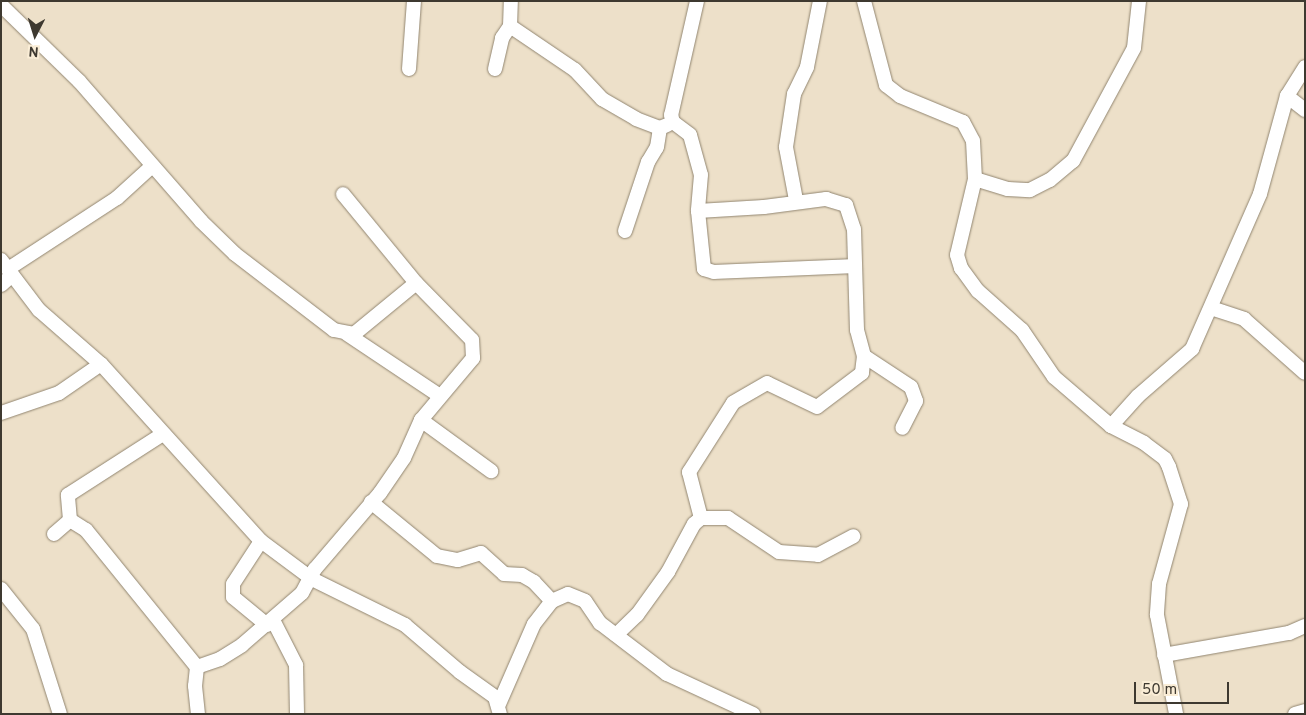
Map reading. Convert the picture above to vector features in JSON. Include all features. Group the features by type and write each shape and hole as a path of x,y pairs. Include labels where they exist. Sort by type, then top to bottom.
{"street":[{"path":"409,69 414,1"},
{"path":"495,69 502,38 510,26 511,1"},
{"path":"625,231 671,114 697,1"},
{"path":"796,200 786,147 794,94 807,67 820,1"},
{"path":"864,1 874,30 880,73 886,85 900,96 963,122 976,151 975,179 957,255 961,268 978,291 1022,330 1054,377 1111,426 1144,442 1165,459 1180,497 1180,513 1159,584 1157,615 1176,714"},
{"path":"975,179 1008,189 1030,190 1050,180 1073,161 1134,48 1139,1"},
{"path":"1,5 80,81 152,166 234,254 334,330 347,334 440,396"},
{"path":"510,26 574,70 602,100 636,119 666,125 690,136 701,175 698,211 704,269 714,272 855,266"},
{"path":"1111,426 1138,396 1192,349 1260,194 1287,96 1305,67"},
{"path":"1287,96 1305,110"},
{"path":"1,286 7,268 117,198 152,166"},
{"path":"197,667 220,659 270,622 302,593 312,578 314,569 371,502 404,458 422,420 466,367 474,349 472,340 416,282 343,194"},
{"path":"698,211 789,205 796,200 826,199 846,205 854,229 857,330 864,356 862,373 817,407 767,383 732,403 690,472 701,518"},
{"path":"7,268 39,310 100,364 261,541 312,578 405,625 460,672 495,697 499,709"},
{"path":"347,334 354,334 368,325 416,282"},
{"path":"1211,308 1244,319 1305,373"},
{"path":"864,356 911,386 916,401 902,428"},
{"path":"1,413 59,393 100,364"},
{"path":"422,420 491,471"},
{"path":"70,520 68,495 164,434"},
{"path":"371,502 438,556 458,560 482,553 504,574 522,575 534,582 552,601"},
{"path":"616,635 637,615 668,572 694,524 701,518 728,518 779,552 818,555 853,536"},
{"path":"54,534 70,520"},
{"path":"70,520 86,530 197,667 195,686 198,714"},
{"path":"261,541 233,584 233,597 270,622 296,665 297,714"},
{"path":"1,588 33,629 60,714"},
{"path":"499,709 534,624 552,601 568,594 578,596 600,623 666,674 754,714"},
{"path":"1164,654 1289,633 1305,626"},
{"path":"1295,714 1305,711"}]}
